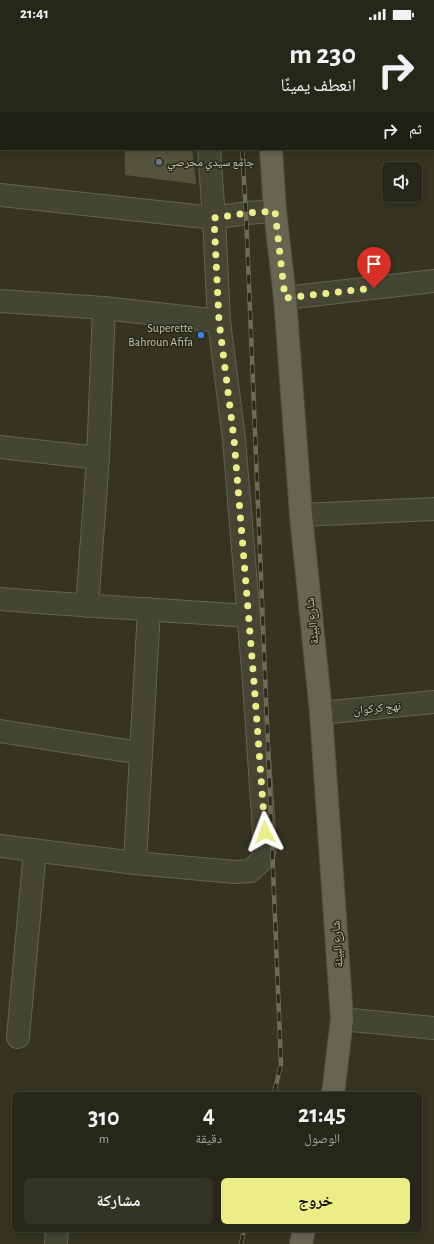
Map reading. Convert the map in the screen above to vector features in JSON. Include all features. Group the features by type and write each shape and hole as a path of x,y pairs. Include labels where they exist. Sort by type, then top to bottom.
{"main road":[{"name":"شارع البيئة","path":"271,150 275,211 285,298 301,515 321,713 342,1019 333,1092"},
{"path":"301,1244 304,1232"}],"street":[{"path":"0,846 135,863 235,872 250,871 263,858 265,846 263,804 249,616 234,439 219,321 209,150"},
{"path":"0,195 214,218 246,213 275,211"},
{"path":"285,298 434,282"},
{"path":"0,301 104,308 219,321"},
{"path":"87,606 98,458 104,308"},
{"path":"0,447 98,458"},
{"path":"301,515 434,509"},
{"path":"0,599 249,616"},
{"path":"135,863 149,609"},
{"name":"نهج كركوان","path":"321,713 434,702"},
{"path":"0,731 141,753"},
{"path":"18,1037 35,850"},
{"path":"342,1019 434,1028"},
{"path":"56,1244 57,1232"}],"building":[{"name":"جامع سيدي محرصي","path":"125,150 192,150 196,184 125,175"}],"railway":[{"path":"242,150 246,213 281,1064 274,1092"},
{"path":"241,1244 244,1232"}],"place":[{"name":"جامع سيدي محرصي","path":"159,162"},
{"name":"Superette Bahroun Afifa","path":"201,335"}],"route":[{"path":"265,832 234,439 219,321 214,218 246,213 275,211 285,298 374,288"}]}
